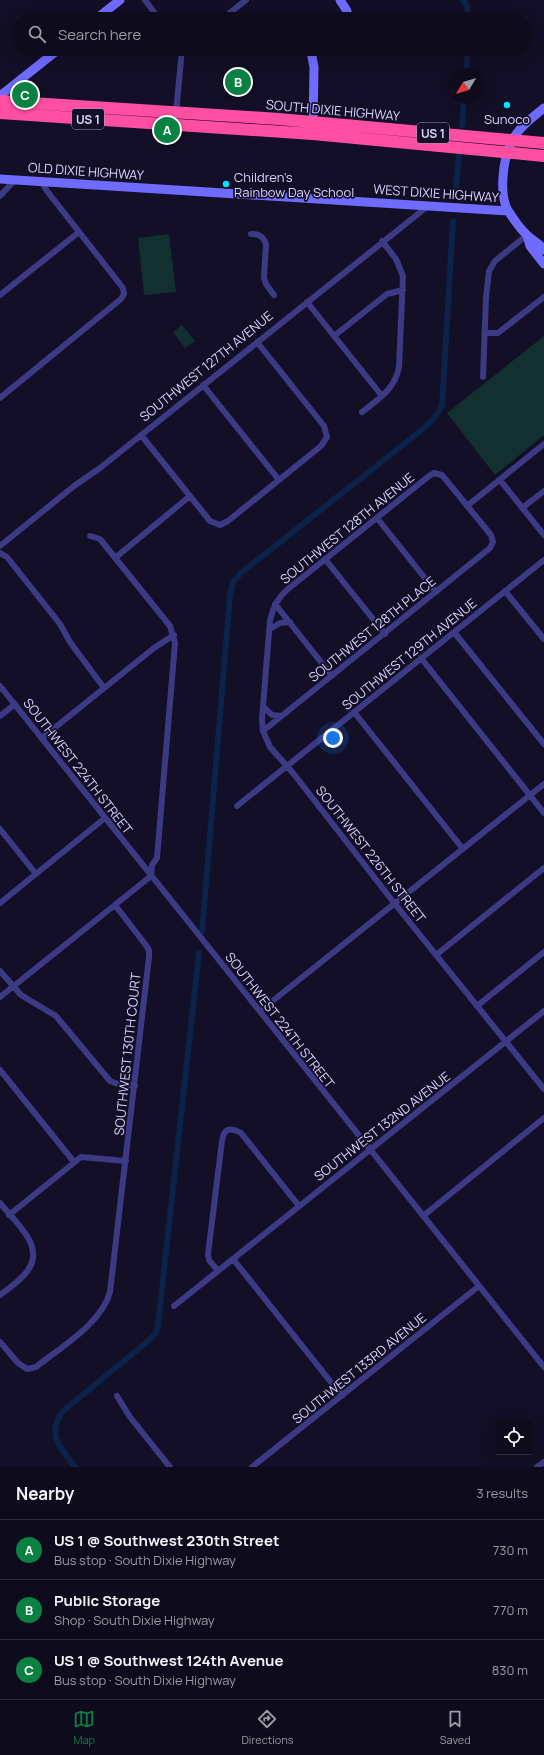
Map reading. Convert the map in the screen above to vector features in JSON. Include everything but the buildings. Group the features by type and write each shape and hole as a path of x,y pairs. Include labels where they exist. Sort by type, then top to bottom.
{"highway":[{"name":"SOUTH DIXIE HIGHWAY","path":"0,101 81,106 313,134 544,156"},
{"path":"0,113 7,107 65,112 81,106"},
{"name":"SOUTH DIXIE HIGHWAY","path":"0,113 314,121 544,143"},
{"path":"418,144 434,138 501,145 512,140"},
{"path":"507,152 512,147 527,146 544,149"}],"street":[{"path":"105,12 120,0"},
{"path":"145,0 154,12"},
{"path":"231,12 246,0"},
{"path":"340,0 346,8 346,12"},
{"path":"0,96 50,56"},
{"path":"176,118 181,56"},
{"path":"313,56 313,134"},
{"path":"544,108 512,140 507,152 503,194 508,211 527,235 539,243 544,250"},
{"name":"OLD DIXIE HIGHWAY","path":"0,179 170,190"},
{"path":"0,196 15,180"},
{"path":"0,398 121,299 124,294 123,288 47,192 41,181"},
{"name":"WEST DIXIE HIGHWAY","path":"170,190 508,211"},
{"name":"SOUTHWEST 127TH AVENUE","path":"0,546 382,241 428,206"},
{"path":"0,295 79,232"},
{"path":"251,234 258,234 264,239 266,244 264,278 274,295"},
{"path":"527,235 530,246 544,264"},
{"path":"483,377 486,298 490,268 495,261 527,235"},
{"path":"362,412 394,384 398,374 400,359 403,276 400,266 382,241"},
{"path":"334,336 387,294 403,290"},
{"path":"485,333 498,333 544,297"},
{"path":"306,302 382,396"},
{"path":"142,434 210,521 220,524 228,521 321,446 327,439 328,434 324,426 257,342"},
{"path":"203,385 279,480"},
{"path":"468,506 544,444"},
{"name":"SOUTHWEST 128TH AVENUE","path":"275,604 284,592 429,476 437,473 444,476 468,506"},
{"path":"500,480 544,535"},
{"path":"522,508 544,491"},
{"path":"115,558 190,496"},
{"name":"SOUTHWEST 128TH PLACE","path":"263,731 487,551 493,542 491,535 468,506"},
{"path":"376,518 436,592"},
{"path":"0,997 151,876 152,865 157,858 175,643 174,635 170,626 100,539 90,536"},
{"path":"0,554 7,557 60,624 70,642 104,688"},
{"path":"325,560 385,634"},
{"name":"SOUTHWEST 129TH AVENUE","path":"237,806 286,765 294,761 544,560"},
{"path":"505,591 544,639"},
{"path":"275,604 332,676"},
{"name":"SOUTHWEST 226TH STREET","path":"275,604 270,629 263,706 263,731 270,747 286,765 395,904 544,1089"},
{"path":"270,629 280,623 290,622"},
{"path":"454,632 544,744"},
{"path":"42,738 104,688 174,635"},
{"path":"421,658 544,812"},
{"name":"SOUTHWEST 224TH STREET","path":"0,686 544,1367"},
{"path":"0,716 15,704"},
{"path":"263,706 272,715 281,716"},
{"path":"354,712 463,849"},
{"path":"260,1011 544,784"},
{"path":"0,903 105,818"},
{"path":"0,829 36,874"},
{"path":"436,955 544,868"},
{"name":"SOUTHWEST 130TH COURT","path":"0,1342 18,1364 27,1369 36,1367 87,1326 102,1311 110,1292 126,1161 148,950 115,905"},
{"path":"477,1006 544,952"},
{"path":"0,971 12,987 28,1000 56,1016 110,1081 134,1086"},
{"name":"SOUTHWEST 132ND AVENUE","path":"174,1306 544,1010"},
{"path":"0,1070 74,1162"},
{"path":"423,1216 544,1118"},
{"path":"218,1271 209,1260 208,1254 223,1134 228,1130 234,1129 241,1132 299,1206"},
{"path":"9,1215 74,1162 81,1158 126,1161"},
{"path":"0,1203 31,1241 34,1252 34,1260 23,1276 0,1295"},
{"path":"234,1259 342,1396"},
{"name":"SOUTHWEST 133RD AVENUE","path":"252,1467 479,1286"},
{"path":"117,1396 130,1417 170,1467"},
{"path":"537,1467 544,1462"}],"green space":[{"path":"169,234 176,292 144,295 138,238"},
{"path":"182,325 195,341 185,348 173,332"},
{"path":"544,336 544,435 495,475 447,413"}],"waterway":[{"path":"463,0 467,6 467,12"},
{"path":"466,68 467,56"},
{"path":"462,125 464,104"},
{"path":"455,195 459,156"},
{"path":"202,932 230,595 233,582 241,573 423,429 435,417 442,406 453,221"},
{"path":"75,1467 64,1453 57,1440 55,1434 58,1419 63,1411 148,1341 156,1333 158,1325 199,953"}],"place":[{"name":"Public Storage","path":"238,82"},
{"name":"US 1 @ Southwest 124th Avenue","path":"25,95"},
{"name":"Sunoco","path":"507,105"},
{"name":"US 1 @ Southwest 230th Street","path":"167,130"},
{"name":"Children's Rainbow Day School","path":"226,184"}]}
